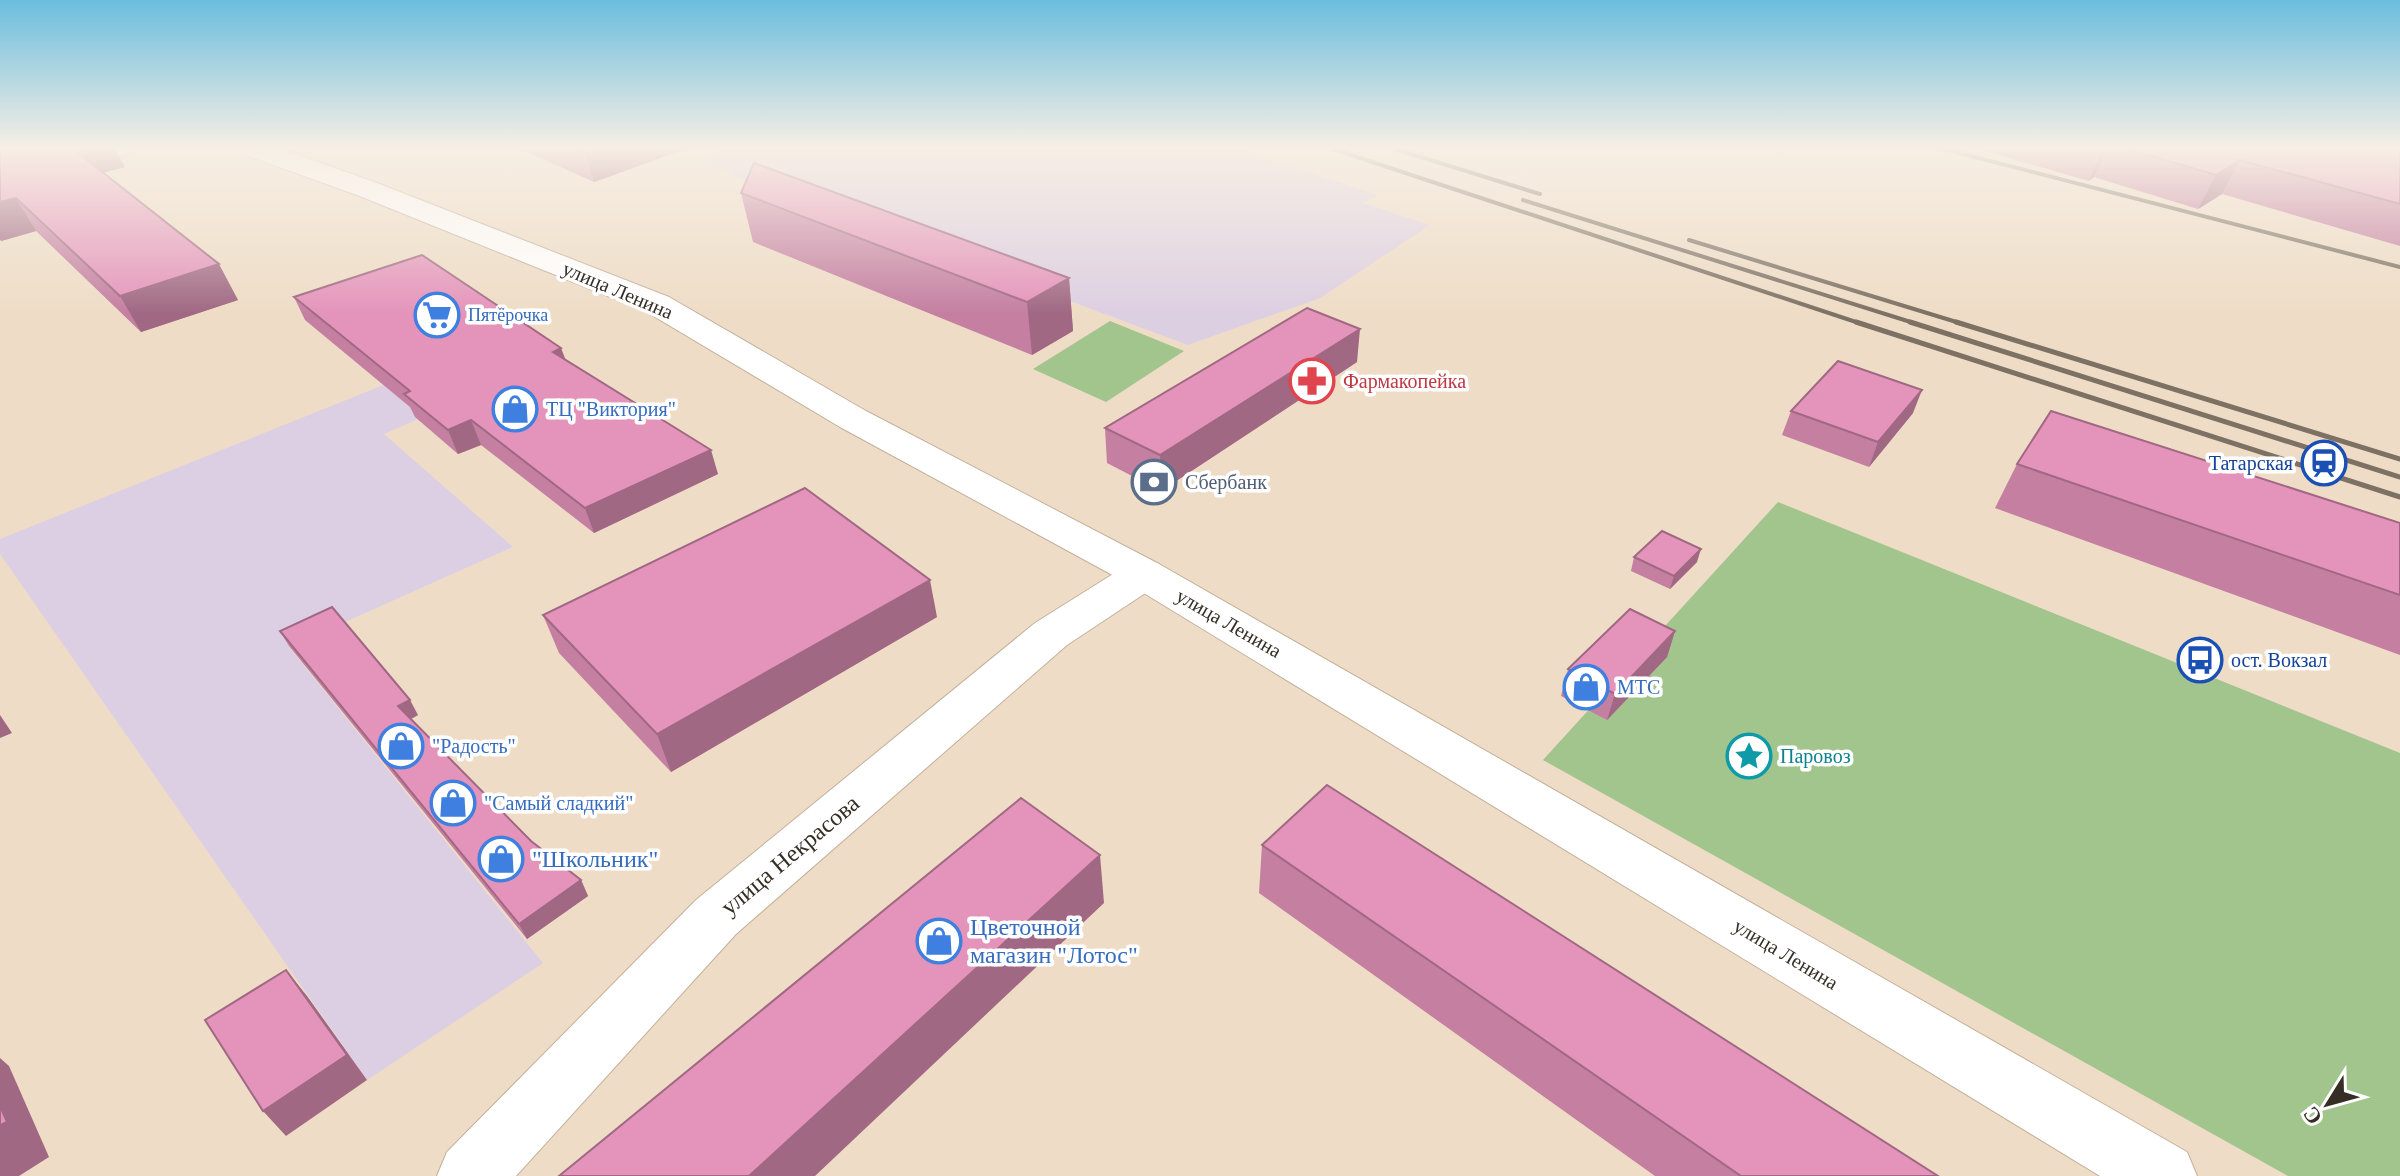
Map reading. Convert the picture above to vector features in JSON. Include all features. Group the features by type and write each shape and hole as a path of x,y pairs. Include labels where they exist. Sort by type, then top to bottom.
{"main road":[{"name":"улица Ленина","path":"405,204 657,304 853,419 1144,574 2163,1176"},
{"name":"улица Некрасова","path":"471,1176 716,917 1051,634 1144,574"}],"shaded area":[{"path":"809,204 1366,204 1430,225 1320,298 1188,345"},
{"path":"513,333 546,363 384,434 513,547 289,647 543,963 367,1080 0,554 0,539"}],"green space":[{"path":"1110,321 1184,351 1106,402 1033,369"},
{"path":"1778,502 2400,753 2400,1176 2288,1176 1543,760"}],"building":[{"path":"22,204 143,204 219,264 120,296"},
{"path":"770,204 866,204 1069,278 1027,302"},
{"path":"422,255 561,348 553,352 711,450 585,508 471,420 448,430 404,394 410,391 294,297"},
{"path":"1307,308 1360,329 1160,455 1105,428"},
{"path":"1838,361 1922,390 1878,442 1791,411"},
{"path":"2051,411 2400,523 2400,595 2017,464"},
{"path":"805,488 930,580 657,734 543,615"},
{"path":"1662,531 1701,549 1674,576 1634,557"},
{"path":"332,607 410,700 398,706 531,841 581,880 519,924 280,631"},
{"path":"1630,609 1675,631 1615,694 1568,669"},
{"path":"1327,785 1938,1176 1741,1176 1262,845"},
{"path":"1021,798 1100,855 749,1176 559,1176"},
{"path":"286,970 347,1055 263,1111 205,1020"},
{"path":"0,1106 7,1122 0,1125"}],"railway":[{"path":"1499,204 1862,324"},
{"path":"1535,204 1917,324"},
{"path":"2156,204 2400,267"},
{"path":"1689,240 1963,324"},
{"path":"1856,322 2400,497"},
{"path":"1910,322 2400,477"},
{"path":"1956,322 2400,459"}],"place":[{"name":"Пятёрочка","path":"437,315"},
{"name":"Фармакопейка","path":"1312,381"},
{"name":"ТЦ \"Виктория\"","path":"515,409"},
{"name":"Татарская","path":"2324,463"},
{"name":"Сбербанк","path":"1154,482"},
{"name":"ост. Вокзал","path":"2200,660"},
{"name":"МТС","path":"1586,687"},
{"name":"\"Радость\"","path":"401,746"},
{"name":"Паровоз","path":"1749,756"},
{"name":"\"Самый сладкий\"","path":"453,803"},
{"name":"\"Школьник\"","path":"501,859"},
{"name":"Цветочной магазин \"Лотос\"","path":"939,941"}]}
